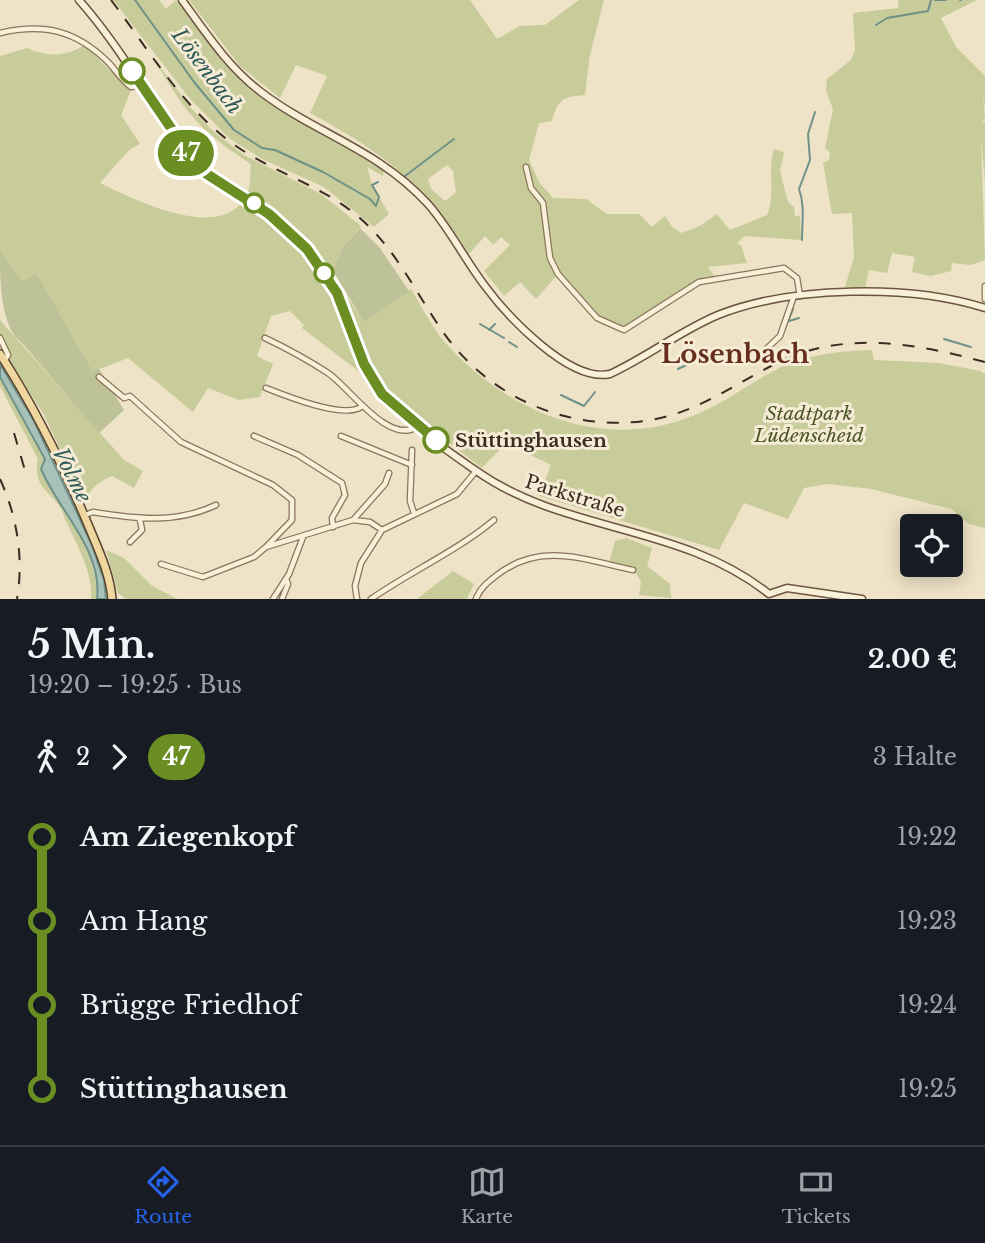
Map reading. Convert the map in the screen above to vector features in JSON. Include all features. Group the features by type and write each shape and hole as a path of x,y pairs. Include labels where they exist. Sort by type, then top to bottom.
{"main road":[{"path":"2,357 38,420 84,515 106,569 112,599"}],"street":[{"name":"Parkstraße","path":"79,0 106,33 199,169 269,214 307,249 337,293 372,378 391,404 476,471 501,488 534,503 648,534 690,550 746,577 768,596 787,588 862,599"},
{"path":"182,0 225,59 261,93 358,148 387,168 428,204 503,307 548,349 583,373 610,374 715,316 743,306 797,296 852,292 936,298 985,308"},
{"path":"0,33 24,27 61,31 88,44 127,84 136,88 141,85"},
{"path":"526,167 531,188 544,207 554,267 587,309 608,326 624,330 699,282 784,268 797,278 797,296 780,336 757,358"},
{"path":"985,286 985,299"},
{"path":"0,338 8,355 2,357"},
{"path":"265,338 325,371 361,407 395,427 405,430 418,426"},
{"path":"99,377 118,395 124,398 130,396 181,442 273,485 292,500 292,520 254,557 204,577 162,564"},
{"path":"267,388 315,405 354,410 361,407"},
{"path":"254,436 298,455 342,483 345,495 332,519 333,527"},
{"path":"341,436 412,465"},
{"path":"412,450 410,501 414,513"},
{"path":"357,599 355,586 361,563 382,530 457,494 476,471"},
{"path":"354,520 385,484 389,473"},
{"path":"84,515 93,512 140,520 197,513 216,505"},
{"path":"130,542 142,530 140,520"},
{"path":"266,547 354,520 370,522 382,530"},
{"path":"371,599 432,558 487,529 494,520"},
{"path":"273,599 286,579 303,536"},
{"path":"476,599 483,586 510,565 547,554 567,554 633,570"},
{"path":"282,599 288,584 286,579"}],"green space":[{"path":"113,0 159,0 166,9 176,0 223,62 242,82 384,169 383,176 367,167 372,185 389,214 374,227 324,187 262,159 230,139 191,100"},
{"path":"189,0 470,0 497,39 520,26 545,25 579,0 604,0 590,55 585,95 562,100 552,121 539,123 529,160 539,182 553,198 586,199 607,214 639,214 652,227 665,216 672,227 681,233 700,226 717,214 730,230 767,215 771,199 774,149 784,152 780,171 788,202 794,207 795,216 800,216 801,240 744,236 737,244 741,245 747,263 708,267 716,278 698,281 624,329 598,317 559,273 536,299 520,282 504,296 484,271 510,245 501,237 493,245 485,236 469,254 436,208 400,172 359,141 310,113 327,76 296,65 280,98 240,66","holes":["447,165 453,171 456,192 445,201 431,189 428,179"]},
{"path":"898,0 977,0 941,18 956,47 985,76 985,109 982,87 985,117 981,125 985,121 985,183 981,136 985,260 971,265 952,263 951,271 931,276 912,272 915,257 892,253 887,273 869,270 865,289 845,287 854,257 852,213 832,214 823,163 829,160 830,152 825,148 833,109 826,91 827,79 851,60 855,50 853,13 898,8"},
{"name":"Stadtpark Lüdenscheid","path":"84,45 131,90 121,115 140,144 129,150 100,183 156,207 201,217 221,216 237,207 248,191 251,164 218,141 195,120 155,60 190,107 214,132 244,155 321,194 361,226 342,248 333,271 324,264 316,270 346,324 354,323 333,278 364,321 411,289 442,339 467,365 495,387 525,405 557,419 590,427 625,430 660,426 706,410 790,363 836,352 872,350 874,360 939,363 980,371 985,374 985,528 969,524 963,519 963,514 957,514 951,509 871,489 828,484 804,488 788,519 744,503 719,550 539,496 551,465 506,443 482,468 405,409 374,373 361,373 302,328 304,325 290,311 271,316 257,356 273,364 260,397 239,400 208,388 193,412 128,358 92,372 43,284 22,282 0,250 0,56 27,48 49,54 64,54"},
{"path":"360,228 380,248 409,291 364,322 333,271 342,248"},
{"path":"0,250 22,281 35,274 43,284 92,371 99,369 124,410 99,433 9,326 3,302"},
{"path":"0,320 124,460 143,471 134,488 112,476 95,486 86,503 43,413 0,347"},
{"path":"0,377 45,460 41,469 46,480 80,534 95,575 97,599 91,599 89,576 81,553 59,505 41,484 37,469 38,459 0,386"},
{"path":"626,538 652,548 647,566 670,584 671,598 639,595 641,582 634,569 609,563 615,541"},
{"path":"106,550 124,558 151,585 177,599 126,599 118,593"},
{"path":"453,571 474,584 467,599 417,599"}],"water":[{"path":"0,364 34,421 91,543 104,580 106,599 97,599 97,581 86,547 41,469 45,459 0,377"}],"waterway":[{"name":"Lösenbach","path":"135,0 194,82 234,130 262,148 275,150 323,172 370,199 376,206"},
{"path":"876,25 887,18 928,11 931,0"},
{"path":"935,0 946,0"},
{"path":"802,240 803,207 799,189 810,160 808,134 815,112"},
{"path":"405,176 454,139"},
{"path":"376,206 379,197 372,185 378,182"},
{"path":"788,321 793,309"},
{"name":"Lösenbach","path":"789,321 799,318"},
{"name":"Lösenbach","path":"480,324 504,338"},
{"name":"Lösenbach","path":"489,330 495,324"},
{"name":"Lösenbach","path":"944,339 971,347"},
{"name":"Lösenbach","path":"509,342 517,347"},
{"name":"Lösenbach","path":"702,358 708,356 715,360"},
{"name":"Lösenbach","path":"678,369 699,359"},
{"name":"Lösenbach","path":"561,395 584,406 595,392"}],"railway":[{"path":"111,0 168,78 200,115 251,156 316,189 361,219 396,259 461,355 506,391 531,404 586,420 615,423 662,418 710,400 797,354 850,343 904,345 985,362"},
{"path":"14,433 26,474"},
{"path":"0,479 15,522 20,568 17,599"}],"bus line":[{"name":"47","path":"132,71 180,145 199,169 211,180 269,214 307,249 337,293 355,345 382,394 401,413 436,440"}],"place":[{"name":"Stüttinghausen","path":"436,440"}],"district":[{"name":"Lösenbach","path":"735,354"}],"water label":[{"name":"Volme","path":"72,475"}]}
